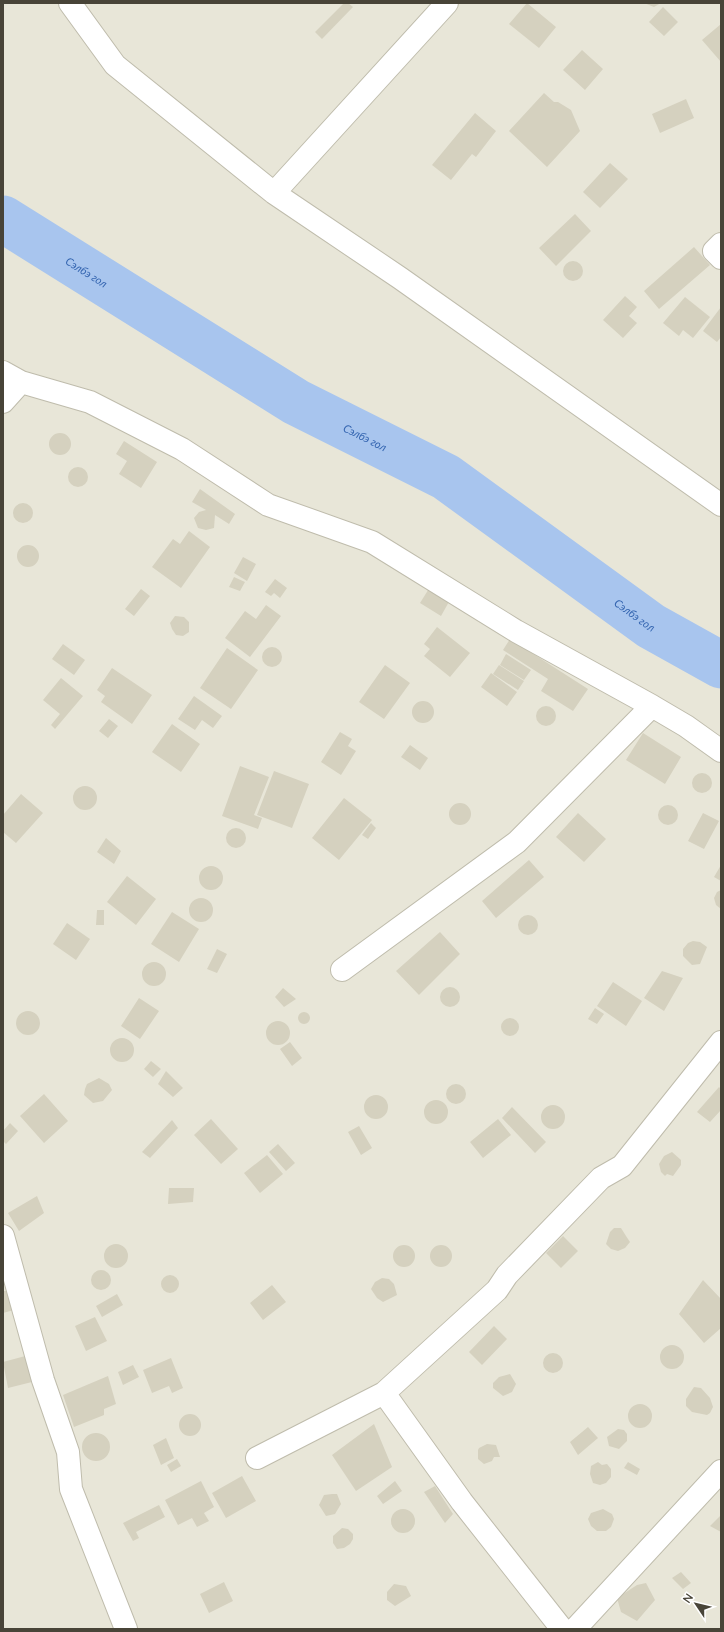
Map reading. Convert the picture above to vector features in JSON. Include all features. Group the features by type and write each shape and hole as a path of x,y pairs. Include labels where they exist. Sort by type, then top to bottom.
{"street":[{"path":"70,3 115,65 274,193 419,292 721,504"},
{"path":"274,193 447,3"},
{"path":"721,244 714,251 721,258"},
{"path":"3,402 12,377 90,402 182,449 268,505 372,542 534,642 686,726 721,751"},
{"path":"342,970 517,842 652,706"},
{"path":"257,1458 384,1393 497,1290 508,1275 601,1178 622,1166 721,1042"},
{"path":"3,1236 44,1380 68,1452 71,1489 126,1629"},
{"path":"384,1393 462,1502 562,1629"},
{"path":"575,1629 721,1470"}],"shaded area":[{"path":"3,3 721,3 721,1629 3,1629"}],"building":[{"path":"344,3 348,3 353,7 322,39 315,32"},
{"path":"527,3 556,27 539,48 509,24"},
{"path":"644,3 661,3 654,7"},
{"path":"663,7 678,22 664,36 649,22"},
{"path":"721,24 721,62 702,40"},
{"path":"582,50 603,69 585,90 563,70"},
{"path":"544,93 554,102 558,102 571,110 580,131 547,167 509,131"},
{"path":"686,99 694,118 660,133 652,114"},
{"path":"475,113 496,131 476,157 472,154 451,180 432,165"},
{"path":"610,163 628,179 600,208 583,192"},
{"path":"575,214 591,231 556,266 539,248"},
{"path":"694,247 710,265 659,309 644,291"},
{"path":"573,261 580,264 583,271 580,278 573,281 566,278 563,271 566,264"},
{"path":"625,296 637,307 629,316 637,323 623,338 603,320"},
{"path":"685,297 710,317 693,338 683,330 679,336 663,323"},
{"path":"721,307 721,337 717,342 703,331"},
{"path":"60,433 68,436 71,444 68,452 60,455 52,452 49,444 52,436"},
{"path":"124,441 157,462 141,488 119,474 127,461 116,454"},
{"path":"78,467 85,470 88,477 85,484 78,487 71,484 68,477 71,470"},
{"path":"200,489 235,514 229,524 215,515 214,528 206,530 198,528 194,518 199,512 206,510 192,502"},
{"path":"23,503 30,506 33,513 30,520 23,523 16,520 13,513 16,506"},
{"path":"189,531 210,547 181,588 152,567 173,539 180,544"},
{"path":"28,545 36,548 39,556 36,564 28,567 20,564 17,556 20,548"},
{"path":"243,557 256,564 247,581 234,573"},
{"path":"234,577 245,582 240,591 229,587"},
{"path":"275,579 287,588 280,598 274,593 271,596 265,592"},
{"path":"430,587 450,600 441,616 420,603"},
{"path":"141,589 150,596 134,616 125,609"},
{"path":"266,605 281,616 250,657 225,638 245,611 256,619"},
{"path":"175,616 184,617 189,622 189,632 183,636 176,635 172,629 170,623"},
{"path":"437,627 470,653 450,677 424,656 430,649 424,644"},
{"path":"510,639 588,689 573,711 541,691 548,679 503,650"},
{"path":"63,644 85,660 74,675 52,659"},
{"path":"272,647 279,650 282,657 279,664 272,667 265,664 262,657 265,650"},
{"path":"227,648 258,670 231,709 200,688"},
{"path":"506,654 531,670 524,680 500,665"},
{"path":"385,665 410,683 384,719 359,702"},
{"path":"499,665 524,681 518,690 493,674"},
{"path":"112,668 152,695 132,724 101,702 105,696 97,690"},
{"path":"491,673 517,692 507,706 481,687"},
{"path":"61,678 83,696 55,729 51,725 60,714 43,700"},
{"path":"194,696 222,716 213,728 202,720 195,730 178,719"},
{"path":"419,701 427,701 434,708 434,716 427,723 419,723 412,716 412,708"},
{"path":"546,706 553,709 556,716 553,723 546,726 539,723 536,716 539,709"},
{"path":"109,719 118,726 108,738 99,731"},
{"path":"172,724 200,744 181,772 152,752"},
{"path":"340,732 352,739 348,746 356,751 341,775 321,762"},
{"path":"643,733 681,757 665,784 626,760"},
{"path":"410,745 428,758 420,770 401,757"},
{"path":"240,766 269,777 254,815 262,818 258,829 222,816"},
{"path":"274,771 309,784 292,828 257,815"},
{"path":"702,773 709,776 712,783 709,790 702,793 695,790 692,783 695,776"},
{"path":"85,786 93,790 97,798 93,806 85,810 77,806 73,798 77,790"},
{"path":"21,794 43,813 16,843 3,832 3,815"},
{"path":"344,798 372,820 339,860 312,838"},
{"path":"460,803 468,806 471,814 468,822 460,825 452,822 449,814 452,806"},
{"path":"668,805 675,808 678,815 675,822 668,825 661,822 658,815 661,808"},
{"path":"578,813 606,839 584,862 556,837"},
{"path":"703,813 719,821 704,849 688,841"},
{"path":"371,823 376,828 368,839 362,835"},
{"path":"236,828 243,831 246,838 243,845 236,848 229,845 226,838 229,831"},
{"path":"106,838 121,851 114,864 97,852"},
{"path":"529,860 544,877 496,918 482,901"},
{"path":"721,865 721,881 714,877"},
{"path":"211,866 220,869 223,878 220,887 211,890 202,887 199,878 202,869"},
{"path":"127,876 156,899 136,925 107,902"},
{"path":"721,890 721,909 716,905 714,898 717,892"},
{"path":"201,898 210,901 213,910 210,919 201,922 192,919 189,910 192,901"},
{"path":"97,910 104,910 104,925 96,925"},
{"path":"172,912 199,929 179,962 151,944"},
{"path":"528,915 535,918 538,925 535,932 528,935 521,932 518,925 521,918"},
{"path":"67,923 90,939 76,960 53,944"},
{"path":"440,932 460,954 419,995 396,971"},
{"path":"693,941 700,942 707,947 700,964 692,965 683,956 683,949 688,943"},
{"path":"217,949 227,954 217,973 207,969"},
{"path":"154,962 163,965 166,974 163,983 154,986 145,983 142,974 145,965"},
{"path":"662,971 683,978 664,1011 644,998"},
{"path":"613,982 642,1001 626,1026 597,1006"},
{"path":"450,987 457,990 460,997 457,1004 450,1007 443,1004 440,997 443,990"},
{"path":"283,988 296,999 284,1007 275,997"},
{"path":"139,998 159,1011 140,1039 121,1026"},
{"path":"595,1008 604,1014 597,1024 588,1019"},
{"path":"28,1011 37,1014 40,1023 37,1032 28,1035 19,1032 16,1023 19,1014"},
{"path":"304,1012 308,1014 310,1018 308,1022 304,1024 300,1022 298,1018 300,1014"},
{"path":"510,1018 516,1021 519,1027 516,1033 510,1036 504,1033 501,1027 504,1021"},
{"path":"278,1021 287,1024 290,1033 287,1042 278,1045 269,1042 266,1033 269,1024"},
{"path":"122,1038 130,1042 134,1050 130,1058 122,1062 114,1058 110,1050 114,1042"},
{"path":"290,1042 302,1058 292,1066 280,1049"},
{"path":"151,1061 161,1069 153,1077 144,1069"},
{"path":"166,1071 183,1088 173,1097 158,1084"},
{"path":"99,1078 109,1084 112,1090 103,1101 93,1103 84,1095 85,1089 87,1084"},
{"path":"456,1084 463,1087 466,1094 463,1101 456,1104 449,1101 446,1094 449,1087"},
{"path":"719,1087 721,1089 721,1110 710,1122 697,1112"},
{"path":"44,1094 68,1121 44,1143 20,1116"},
{"path":"376,1095 385,1098 388,1107 385,1116 376,1119 367,1116 364,1107 367,1098"},
{"path":"436,1100 441,1101 447,1107 447,1117 441,1123 436,1124 431,1123 425,1117 424,1112 425,1107 431,1101"},
{"path":"553,1105 562,1108 565,1117 562,1126 553,1129 544,1126 541,1117 544,1108"},
{"path":"512,1107 546,1142 535,1153 502,1118"},
{"path":"211,1119 238,1149 221,1164 194,1135"},
{"path":"498,1119 511,1135 483,1158 470,1142"},
{"path":"172,1120 178,1128 150,1158 142,1152"},
{"path":"10,1123 18,1131 6,1144 3,1141 3,1131"},
{"path":"359,1126 372,1148 361,1155 348,1132"},
{"path":"278,1144 295,1163 286,1171 269,1152"},
{"path":"672,1152 681,1160 681,1165 673,1176 667,1174 665,1176 661,1172 659,1164 664,1156"},
{"path":"267,1155 283,1174 260,1193 244,1173"},
{"path":"169,1188 194,1188 193,1202 168,1204"},
{"path":"37,1196 44,1213 19,1231 8,1213"},
{"path":"614,1228 621,1228 630,1242 625,1248 618,1251 611,1249 606,1244 610,1232"},
{"path":"563,1236 578,1251 561,1268 546,1253"},
{"path":"116,1244 125,1247 128,1256 125,1265 116,1268 107,1265 104,1256 107,1247"},
{"path":"404,1245 412,1248 415,1256 412,1264 404,1267 396,1264 393,1256 396,1248"},
{"path":"441,1245 449,1248 452,1256 449,1264 441,1267 433,1264 430,1256 433,1248"},
{"path":"101,1270 108,1273 111,1280 108,1287 101,1290 94,1287 91,1280 94,1273"},
{"path":"166,1275 174,1275 179,1280 177,1291 174,1293 166,1293 161,1288 161,1280"},
{"path":"382,1278 389,1279 394,1284 397,1295 383,1302 377,1298 371,1289 375,1282"},
{"path":"703,1280 721,1299 721,1328 704,1343 679,1314"},
{"path":"272,1285 286,1302 263,1320 250,1303"},
{"path":"3,1291 7,1291 14,1310 3,1313"},
{"path":"117,1294 123,1305 102,1317 96,1306"},
{"path":"95,1317 107,1341 86,1351 75,1326"},
{"path":"494,1326 507,1339 482,1365 469,1352"},
{"path":"672,1345 680,1349 684,1357 680,1365 672,1369 664,1365 660,1357 664,1349"},
{"path":"553,1353 560,1356 563,1363 560,1370 553,1373 546,1370 543,1363 546,1356"},
{"path":"29,1355 36,1381 8,1388 3,1362"},
{"path":"171,1358 183,1388 172,1393 169,1386 152,1393 143,1370"},
{"path":"133,1365 139,1377 123,1385 118,1372"},
{"path":"510,1374 516,1384 512,1392 503,1396 493,1388 493,1383 499,1377"},
{"path":"108,1376 116,1404 104,1409 104,1415 74,1427 63,1395"},
{"path":"694,1387 701,1388 710,1398 713,1407 707,1415 692,1412 686,1406 686,1399"},
{"path":"640,1404 648,1408 652,1416 648,1424 640,1428 632,1424 628,1416 632,1408"},
{"path":"190,1414 198,1417 201,1425 198,1433 190,1436 182,1433 179,1425 182,1417"},
{"path":"374,1424 392,1467 356,1491 332,1455"},
{"path":"588,1427 598,1438 578,1455 570,1442"},
{"path":"618,1429 624,1430 627,1434 627,1441 619,1449 609,1446 607,1437"},
{"path":"96,1433 106,1437 110,1447 106,1457 96,1461 86,1457 82,1447 86,1437"},
{"path":"166,1438 174,1458 161,1465 153,1445"},
{"path":"487,1444 496,1445 500,1457 494,1457 492,1461 484,1464 478,1459 478,1450"},
{"path":"177,1459 181,1466 171,1472 167,1465"},
{"path":"598,1462 602,1465 607,1464 611,1469 611,1477 606,1483 600,1485 593,1483 590,1474 591,1466"},
{"path":"628,1462 640,1469 637,1475 624,1468"},
{"path":"242,1476 256,1501 226,1518 212,1493"},
{"path":"201,1481 214,1507 204,1513 209,1521 197,1527 192,1518 178,1525 165,1500"},
{"path":"395,1481 402,1491 383,1504 377,1496"},
{"path":"435,1486 453,1514 445,1523 424,1492"},
{"path":"337,1494 341,1504 335,1514 326,1516 319,1505 324,1495"},
{"path":"159,1505 165,1517 136,1532 139,1538 133,1541 123,1523"},
{"path":"403,1509 412,1512 415,1521 412,1530 403,1533 394,1530 391,1521 394,1512"},
{"path":"603,1509 612,1514 614,1519 611,1527 606,1531 597,1531 591,1526 588,1519 591,1513"},
{"path":"721,1515 721,1532 710,1526"},
{"path":"342,1528 348,1529 353,1534 353,1539 350,1544 344,1548 337,1549 333,1543 333,1536"},
{"path":"681,1572 691,1583 683,1589 672,1578"},
{"path":"224,1582 233,1601 209,1613 200,1594"},
{"path":"646,1583 655,1600 637,1621 621,1612 617,1598 637,1585"},
{"path":"394,1584 406,1586 411,1596 395,1606 387,1600 387,1592"}],"waterway":[{"name":"Сэлбэ гол","path":"3,219 296,402 446,477 651,626 721,665"}]}
